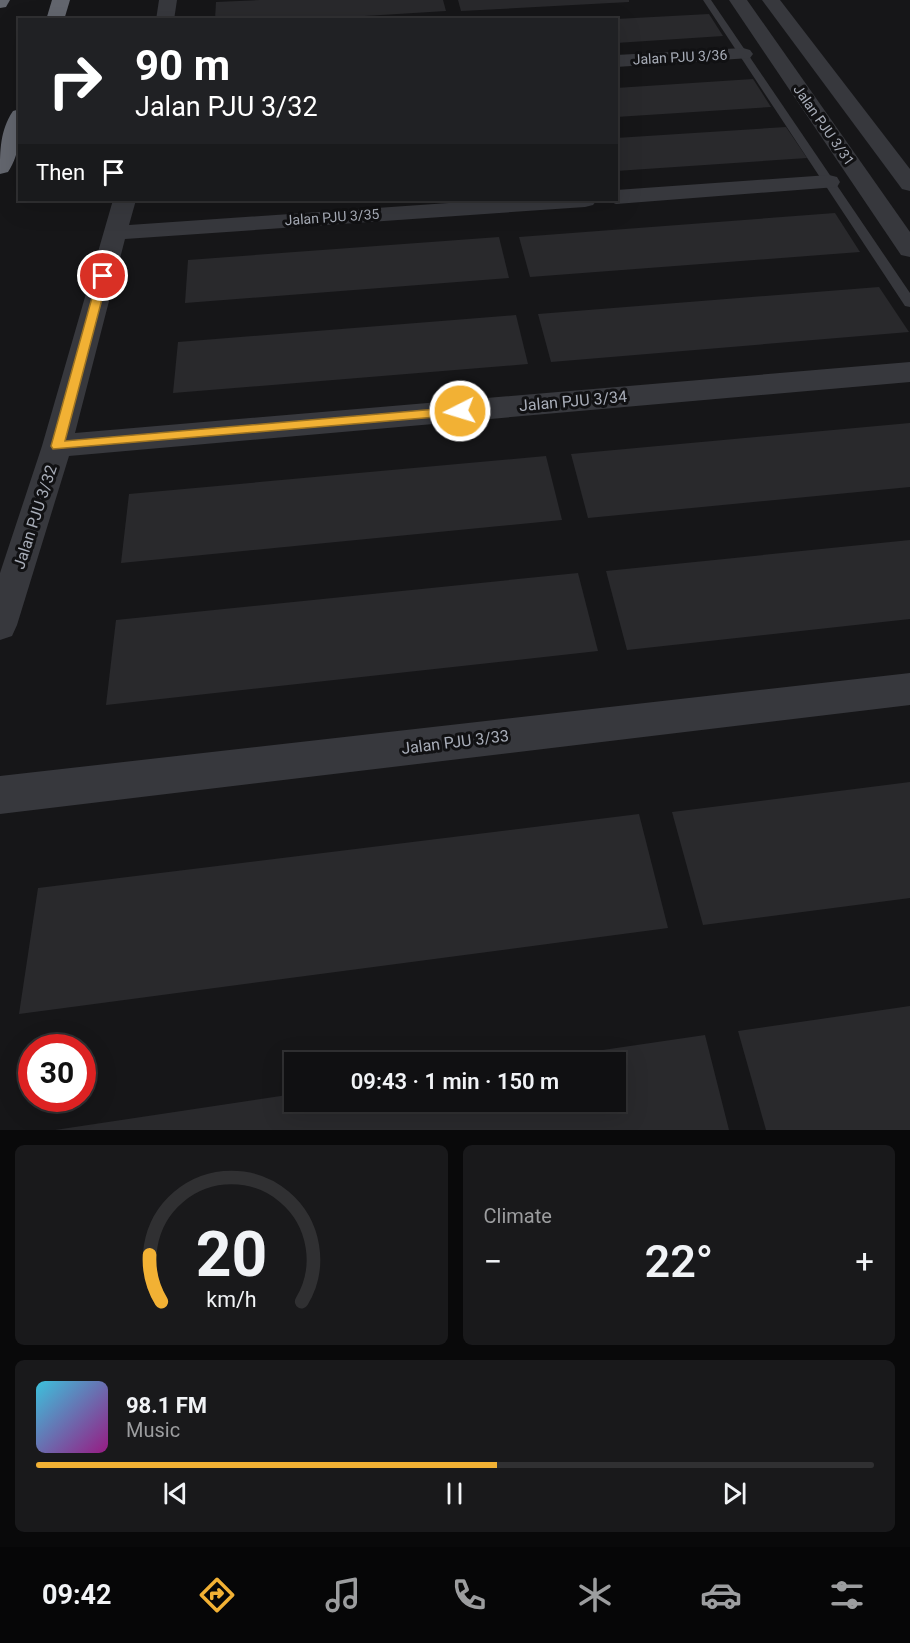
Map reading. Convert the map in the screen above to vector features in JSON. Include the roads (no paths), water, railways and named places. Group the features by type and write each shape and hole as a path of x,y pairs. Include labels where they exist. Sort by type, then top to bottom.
{"highway":[{"path":"56,18 61,0"},
{"path":"0,167 18,120"}],"street":[{"path":"165,18 168,0"},
{"name":"Jalan PJU 3/31","path":"738,0 910,250"},
{"name":"Jalan PJU 3/31","path":"771,0 910,184"},
{"name":"Jalan PJU 3/36","path":"618,61 743,54"},
{"path":"618,197 829,182"},
{"name":"Jalan PJU 3/32","path":"0,625 57,446 124,201"},
{"name":"Jalan PJU 3/35","path":"114,233 571,201"},
{"name":"Jalan PJU 3/34","path":"57,446 910,372"},
{"name":"Jalan PJU 3/33","path":"0,795 910,689"}],"lane":[{"path":"707,0 910,303"}]}
